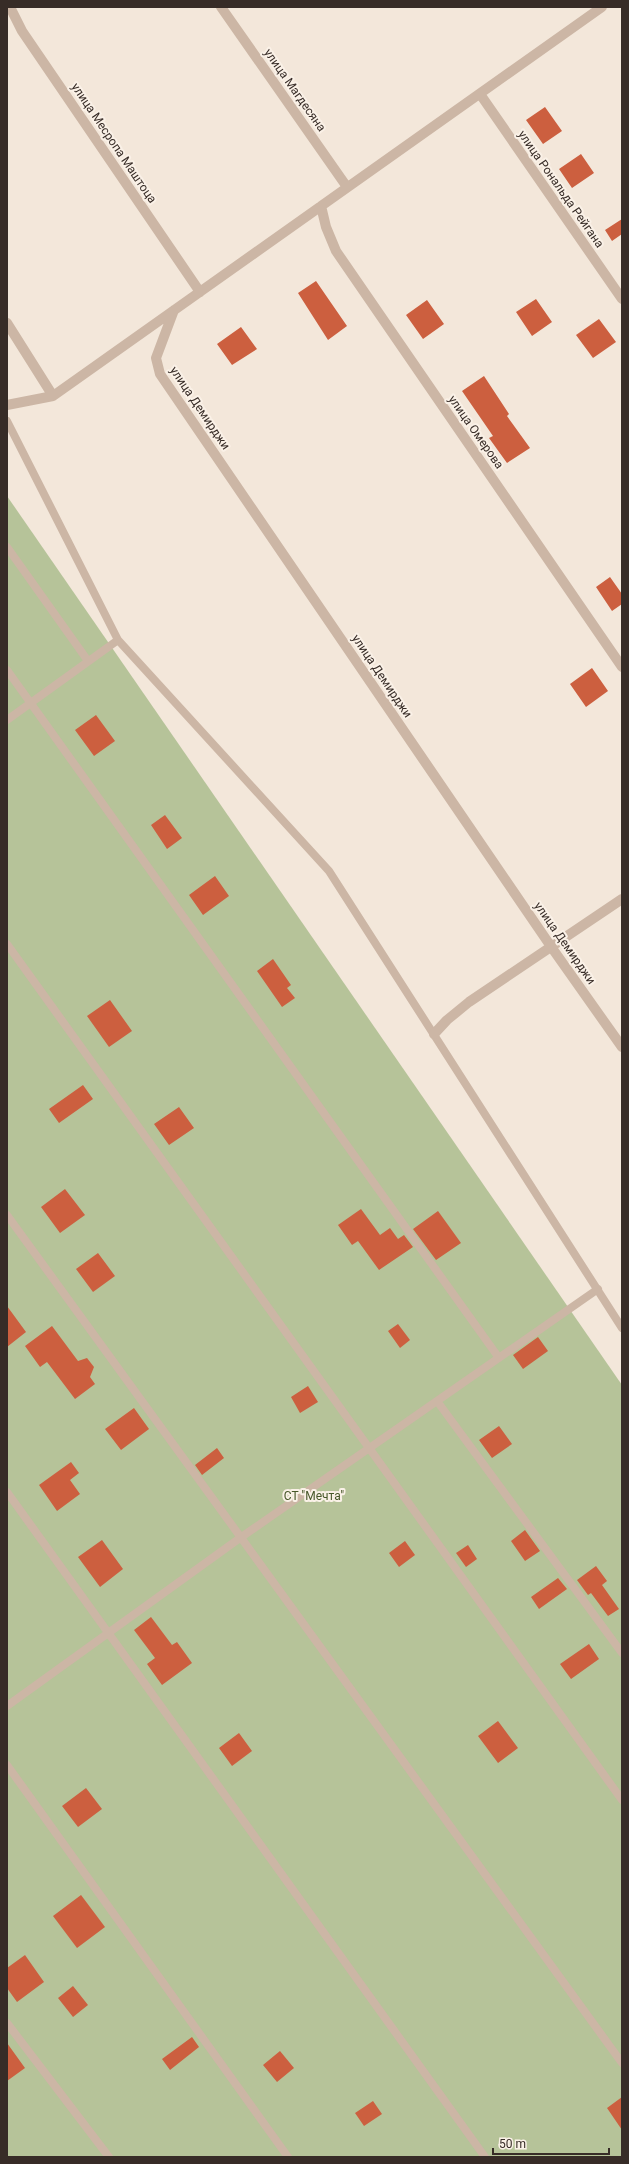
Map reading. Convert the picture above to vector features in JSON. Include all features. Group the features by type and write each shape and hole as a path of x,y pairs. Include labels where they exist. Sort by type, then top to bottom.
{"street":[{"name":"улица Месропа Маштоца","path":"10,7 22,31 200,292"},
{"name":"улица Магдесяна","path":"221,7 347,188"},
{"path":"7,405 53,396 602,7"},
{"name":"улица Рональда Рейгана","path":"480,94 622,299"},
{"name":"улица Омерова","path":"321,206 326,227 336,251 622,667"},
{"name":"улица Демирджи","path":"174,310 156,358 160,374 552,948 622,1047"},
{"path":"7,323 53,396"},
{"path":"434,1034 447,1020 469,1002 552,948 622,899"}],"lane":[{"path":"7,422 118,640 329,871 598,1288 622,1328"},
{"path":"7,547 88,661"},
{"path":"7,720 118,640"},
{"path":"7,670 499,1358"},
{"path":"7,944 370,1447 622,1800"},
{"path":"7,1215 622,2063"},
{"path":"7,1706 240,1538 598,1288"},
{"path":"437,1401 622,1653"},
{"path":"7,1492 485,2157"},
{"path":"7,1765 288,2157"},
{"path":"7,2023 109,2157"}],"green space":[{"name":"СТ \"Мечта\"","path":"7,496 622,1385 622,2157 7,2157"}],"building":[{"path":"545,107 562,131 543,144 526,120"},
{"path":"581,154 594,173 572,188 559,169"},
{"path":"622,219 622,234 612,241 605,230"},
{"path":"316,281 347,326 328,340 298,293"},
{"path":"536,299 552,322 532,336 516,312"},
{"path":"427,300 444,324 423,339 406,315"},
{"path":"599,319 616,342 593,358 576,335"},
{"path":"241,327 257,349 232,365 217,344"},
{"path":"484,376 509,414 507,416 530,448 507,463 489,438 493,436 462,391"},
{"path":"610,577 622,594 622,604 612,611 596,587"},
{"path":"592,668 608,691 586,707 570,684"},
{"path":"96,715 115,741 94,756 75,730"},
{"path":"165,815 182,838 167,849 151,825"},
{"path":"215,876 229,896 203,915 189,895"},
{"path":"273,959 291,985 287,988 295,998 282,1007 257,971"},
{"path":"110,1000 132,1031 109,1047 87,1016"},
{"path":"83,1085 93,1099 59,1123 49,1109"},
{"path":"179,1107 194,1128 169,1145 154,1124"},
{"path":"65,1189 85,1215 60,1233 41,1207"},
{"path":"361,1209 380,1235 390,1228 398,1239 404,1235 413,1247 379,1270 358,1241 352,1245 338,1225"},
{"path":"438,1211 461,1243 436,1260 413,1229"},
{"path":"98,1253 115,1276 93,1292 76,1269"},
{"path":"7,1306 26,1332 7,1347"},
{"path":"398,1324 410,1340 400,1348 388,1331"},
{"path":"52,1326 78,1361 87,1358 94,1367 90,1377 95,1384 75,1399 47,1362 40,1367 25,1346"},
{"path":"538,1337 548,1351 523,1369 513,1355"},
{"path":"308,1386 318,1402 300,1413 291,1397"},
{"path":"134,1408 149,1429 121,1450 105,1429"},
{"path":"499,1426 512,1444 492,1458 479,1440"},
{"path":"217,1448 224,1458 202,1475 195,1465"},
{"path":"71,1462 79,1473 70,1480 80,1494 57,1511 39,1485"},
{"path":"525,1530 540,1551 525,1561 511,1541"},
{"path":"102,1540 123,1569 100,1587 78,1557"},
{"path":"405,1541 415,1555 399,1567 389,1553"},
{"path":"468,1545 477,1559 466,1567 456,1553"},
{"path":"596,1566 607,1581 602,1585 619,1609 608,1616 591,1593 588,1595 577,1580"},
{"path":"558,1578 567,1589 539,1609 531,1597"},
{"path":"151,1617 172,1645 177,1642 192,1663 162,1685 147,1664 155,1658 134,1630"},
{"path":"589,1644 599,1659 571,1679 560,1664"},
{"path":"498,1721 518,1748 498,1763 478,1736"},
{"path":"239,1733 252,1751 232,1766 219,1748"},
{"path":"86,1788 102,1809 78,1827 62,1806"},
{"path":"81,1895 105,1927 77,1948 53,1916"},
{"path":"25,1955 44,1982 17,2002 7,1988 7,1968"},
{"path":"73,1986 88,2005 73,2017 58,1998"},
{"path":"192,2037 199,2047 170,2070 162,2059"},
{"path":"7,2043 25,2068 7,2081"},
{"path":"280,2051 294,2068 277,2082 263,2065"},
{"path":"622,2097 622,2130 607,2108"},
{"path":"373,2101 382,2114 364,2126 355,2113"}]}
